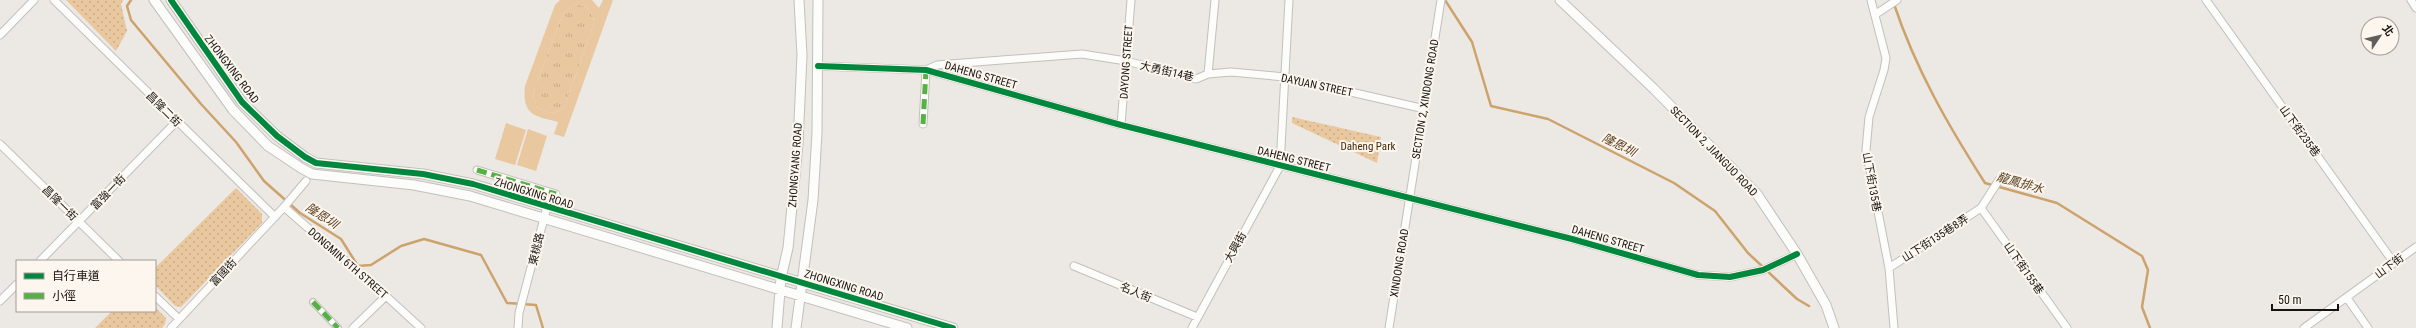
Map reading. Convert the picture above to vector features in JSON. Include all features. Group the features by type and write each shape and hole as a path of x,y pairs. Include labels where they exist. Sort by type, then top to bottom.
{"street":[{"path":"0,35 34,0"},
{"name":"昌隆二街","path":"54,0 176,122 275,217"},
{"name":"ZHONGXING ROAD","path":"154,0 233,110 268,146 312,174 422,187 470,196 781,288 800,297 909,328"},
{"name":"ZHONGXING ROAD","path":"170,0 242,102 277,136 311,161 326,164 423,174 473,184 781,278 802,282 953,328"},
{"name":"ZHONGYANG ROAD","path":"777,328 781,278 788,248 798,144 802,55 799,0"},
{"name":"ZHONGYANG ROAD","path":"796,328 813,200 818,66 818,0"},
{"name":"DAYONG STREET","path":"1121,125 1131,0"},
{"path":"1208,74 1215,0"},
{"path":"1280,166 1289,0"},
{"name":"SECTION 2, XINDONG ROAD","path":"1409,199 1441,0"},
{"name":"SECTION 2, JIANGUO ROAD","path":"1560,0 1654,89 1757,194 1797,254 1826,305 1834,328"},
{"name":"山下街135巷","path":"1871,0 1876,14 1886,58 1884,70 1869,117 1866,150 1889,268 1894,328"},
{"path":"1876,14 1897,0"},
{"name":"山下街235巷","path":"2206,0 2394,263"},
{"path":"2411,0 2416,8"},
{"name":"大勇街14巷","path":"926,70 937,65 1082,54 1126,61 1196,79 1208,74"},
{"name":"DAHENG STREET","path":"818,66 926,70 1121,125 1572,239 1698,275 1730,277 1766,269 1797,254"},
{"path":"923,124 926,70"},
{"name":"DAYUAN STREET","path":"1208,74 1231,72 1285,77 1424,109"},
{"name":"富強一街","path":"41,260 176,122"},
{"name":"昌隆一街","path":"0,144 118,260"},
{"name":"大興街","path":"1192,328 1280,166"},
{"path":"477,170 556,194"},
{"path":"275,217 306,181"},
{"path":"1981,208 1998,181"},
{"name":"XINDONG ROAD","path":"1389,328 1409,199"},
{"name":"DONGMIN 6TH STREET","path":"285,206 420,328"},
{"name":"東桃路","path":"518,328 521,308 547,207"},
{"name":"山下街135巷8弄","path":"1889,268 1981,208"},
{"name":"山下街155巷","path":"1981,208 2067,328"},
{"name":"富國街","path":"171,328 275,217"},
{"name":"山下街","path":"2304,328 2416,247"},
{"name":"名人街","path":"1074,266 1198,317"},
{"path":"0,301 16,285"},
{"path":"353,328 386,296"},
{"path":"156,297 179,319"},
{"path":"2347,298 2368,328"},
{"path":"313,302 338,328"},
{"path":"909,328 914,317"}],"green space":[{"path":"66,0 123,0 121,4 127,31 116,51"},
{"path":"560,0 592,0 599,8 603,0 613,0 564,137 554,134 558,122 537,116 528,109 525,96 525,86 555,5","holes":["572,5 581,5 588,9 594,19 594,23 565,106 554,112 543,111 538,108 535,103 534,90 563,13"]},
{"path":"572,5 581,5 588,9 594,19 594,23 565,106 554,112 543,111 538,108 535,103 534,90 563,13"},
{"name":"Daheng Park","path":"1292,117 1381,137 1377,163 1292,123"},
{"path":"506,123 526,130 515,165 495,159"},
{"path":"528,129 547,136 536,171 517,165"},
{"path":"236,188 262,214 262,223 181,307 175,306 156,286 156,267"},
{"path":"156,308 166,318 165,324 162,328 95,328 111,312 156,312"}],"waterway":[{"name":"隆恩圳","path":"131,0 127,6 131,20 201,104 236,142 264,181 300,213 341,239 358,266 371,265 401,246 424,239 481,255 507,303 536,305 543,328"},
{"name":"隆恩圳","path":"1445,0 1472,42 1491,106 1548,119 1674,183 1715,211 1748,253 1797,299 1809,306"},
{"name":"龍鳳排水","path":"1894,4 1912,52 1934,96 1958,140 1985,183 2057,203 2142,256 2148,270 2142,307 2150,328"}],"marked path":[{"path":"923,124 926,70"},
{"path":"477,170 556,194"},
{"path":"313,302 338,328"}],"cycle path":[{"path":"171,0 242,102 277,136 305,157 316,163 423,174 473,184 953,328"},
{"path":"818,66 926,70 1121,125 1572,239 1698,275 1730,277 1763,270 1797,254"}]}
